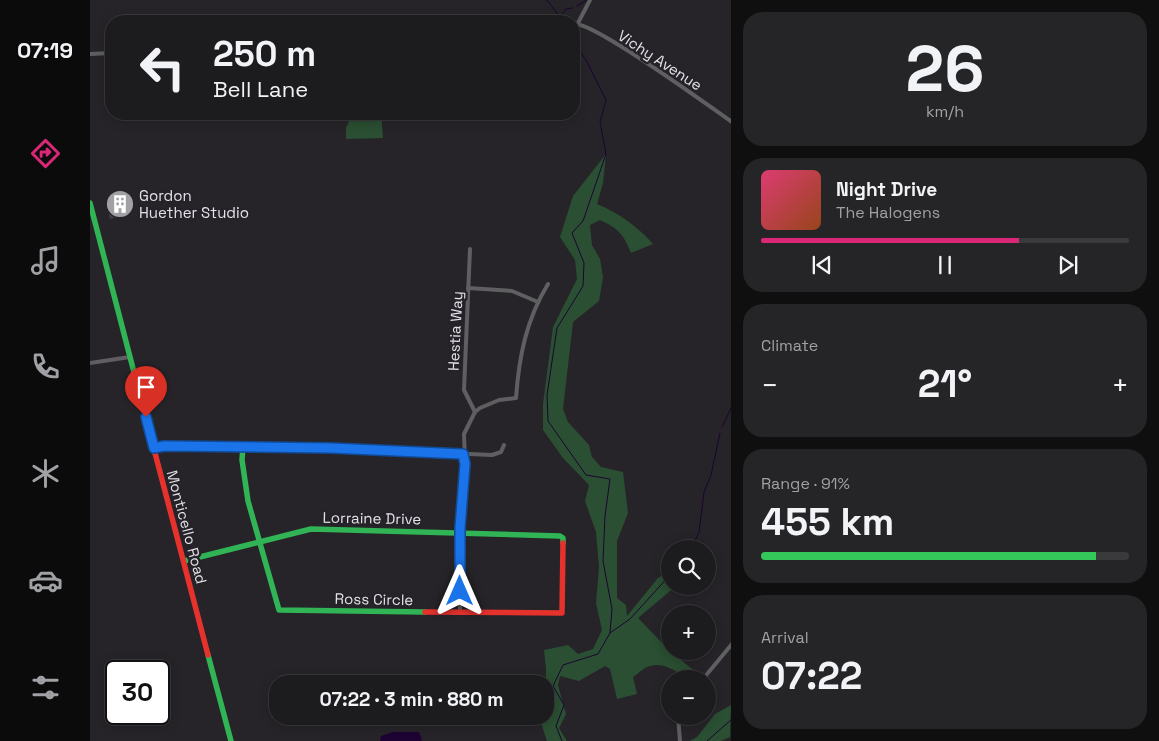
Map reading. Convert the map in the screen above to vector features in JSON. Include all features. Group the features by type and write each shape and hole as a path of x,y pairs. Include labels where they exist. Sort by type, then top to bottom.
{"street":[{"path":"580,16 590,0"},
{"name":"Vichy Avenue","path":"580,25 595,31 683,87 731,121"},
{"path":"90,54 105,53"},
{"name":"Monticello Road","path":"90,203 230,741"},
{"name":"Hestia Way","path":"470,249 464,390 475,412"},
{"path":"460,613 460,532 465,464 463,454 464,434 475,412 499,400 516,398 522,347 538,302 548,284"},
{"path":"468,288 512,292 538,302"},
{"path":"90,363 130,357"},
{"path":"154,448 164,446 243,446 496,454 504,444"},
{"name":"Ross Circle","path":"243,446 242,472 277,608 282,611 562,613 563,538"},
{"name":"Lorraine Drive","path":"184,561 311,529 460,532 563,538"},
{"path":"710,670 731,645"},
{"path":"679,725 680,741"}],"green space":[{"path":"349,120 382,120 383,138 346,139 346,128"},
{"path":"606,154 603,183 597,204 627,221 653,244 631,253 626,241 616,229 600,220 590,225 592,245 600,259 603,277 599,301 573,322 563,409 568,422 589,445 592,457 601,467 623,472 628,513 617,541 617,598 626,605 627,616 661,576 661,595 665,595 638,618 661,642 661,660 681,660 693,670 674,670 658,665 650,666 633,677 637,694 617,699 610,669 605,666 579,681 560,676 558,685 566,714 559,728 567,741 547,741 542,725 554,725 554,675 546,675 544,650 568,645 578,654 593,649 602,630 596,603 599,567 596,532 585,501 589,485 563,458 543,430 543,404 553,327 577,279 575,260 560,237 573,196"},
{"path":"731,705 730,737 721,741 690,741 697,737 706,725 716,725 716,713"}],"shaded area":[{"path":"393,732 419,732 422,741 380,741 381,736"}],"building":[{"name":"Gordon Huether Studio","path":"126,196 130,213 110,219 108,209 114,207 112,200"}],"waterway":[{"path":"547,0 558,15"},
{"path":"577,6 587,0"},
{"path":"562,15 566,9 572,8"},
{"path":"562,741 556,726 564,705 553,686 563,665 598,654 610,633 612,609 603,561 605,516 610,479 586,475 548,421 547,395 557,328 583,286 584,263 572,233 583,221 606,154 600,122 606,100 580,52"},
{"path":"722,427 731,408"},
{"path":"695,540 699,532 704,492 711,475 720,433"},
{"path":"610,633 630,619 661,585"},
{"path":"707,741 731,720"}],"traffic: fast":[{"path":"90,203 155,453"},
{"path":"243,446 242,460 248,501 279,610 425,612"},
{"path":"184,561 311,529 560,536 563,538 563,543"},
{"path":"208,655 231,741"}],"traffic: jam":[{"path":"155,453 208,655"},
{"path":"425,612 562,613 563,543"}],"place":[{"name":"Gordon Huether Studio","path":"120,204"}],"route":[{"path":"146,417 154,448 164,446 243,446 463,454 465,464 460,528 460,591"}]}
